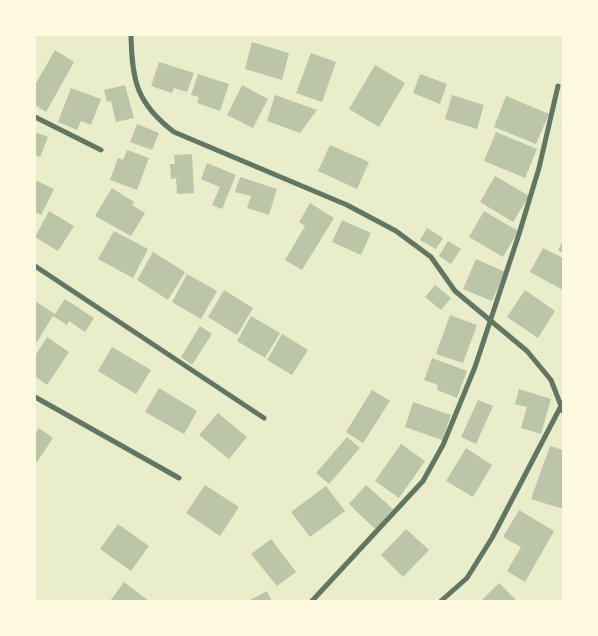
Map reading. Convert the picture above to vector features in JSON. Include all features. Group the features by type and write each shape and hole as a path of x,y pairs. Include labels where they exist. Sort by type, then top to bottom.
{"street":[{"path":"130,35 132,70 137,88 146,104 163,124 174,132 347,205 396,231 431,257 455,290 527,351 551,380 562,408 492,538 467,578 441,601"},
{"path":"312,601 423,481 443,445 475,367 539,168 558,86"},
{"path":"35,117 101,150"},
{"path":"35,266 264,418"},
{"path":"35,397 180,478"}],"building":[{"path":"252,42 289,53 282,80 245,69"},
{"path":"55,50 74,62 46,112 35,105 35,85"},
{"path":"311,53 336,62 322,102 296,93"},
{"path":"159,62 194,73 187,92 174,88 172,93 151,86"},
{"path":"375,65 405,83 379,127 349,109"},
{"path":"198,74 229,84 220,111 197,103 199,97 191,95"},
{"path":"420,74 447,84 440,104 413,93"},
{"path":"125,85 134,118 116,122 111,101 107,102 104,90"},
{"path":"242,85 268,99 253,128 227,115"},
{"path":"71,88 101,99 91,125 81,121 77,130 58,122"},
{"path":"275,95 317,110 300,133 267,121"},
{"path":"452,95 484,105 477,129 445,119"},
{"path":"506,96 549,114 536,144 494,127"},
{"path":"137,124 159,133 152,150 130,142"},
{"path":"35,132 48,137 40,157 35,155"},
{"path":"496,132 537,149 525,178 484,161"},
{"path":"330,145 369,162 357,189 318,171"},
{"path":"127,150 149,158 137,190 110,180 118,158 123,160"},
{"path":"192,154 194,193 177,194 176,178 171,179 170,164 175,164 174,155"},
{"path":"207,163 236,175 222,209 212,205 220,187 201,179"},
{"path":"495,176 529,196 513,222 480,202"},
{"path":"240,177 277,189 269,215 247,208 251,196 235,192"},
{"path":"35,180 54,189 41,215 35,212"},
{"path":"112,188 134,202 132,205 145,213 131,236 95,216"},
{"path":"310,203 334,218 302,270 285,260 305,226 299,222"},
{"path":"49,211 74,226 58,251 35,237"},
{"path":"484,211 518,231 503,257 469,237"},
{"path":"342,220 371,233 361,255 332,242"},
{"path":"427,228 443,238 436,249 420,240"},
{"path":"114,231 148,249 133,278 98,259"},
{"path":"448,241 461,249 451,264 439,256"},
{"path":"563,241 563,253 558,250"},
{"path":"543,248 563,258 563,290 530,272"},
{"path":"153,252 185,272 168,300 137,280"},
{"path":"476,259 505,272 492,301 463,289"},
{"path":"187,274 217,291 201,319 172,302"},
{"path":"435,285 451,298 441,310 425,297"},
{"path":"224,290 253,308 237,335 208,317"},
{"path":"525,290 555,311 538,338 507,317"},
{"path":"65,299 94,318 85,332 69,321 67,325 53,316 35,345 35,301 55,314"},
{"path":"450,315 477,325 463,363 436,354"},
{"path":"251,316 280,333 265,358 237,341"},
{"path":"200,326 212,334 192,365 181,357"},
{"path":"282,334 308,350 292,375 267,360"},
{"path":"47,337 69,352 47,385 35,376 35,356"},
{"path":"112,347 151,370 136,394 98,371"},
{"path":"432,358 467,371 457,398 437,390 438,385 424,380"},
{"path":"159,388 197,411 184,434 145,412"},
{"path":"519,389 551,399 541,434 521,428 527,407 515,404"},
{"path":"372,390 390,401 363,443 346,432"},
{"path":"478,400 493,406 476,444 461,437"},
{"path":"413,402 451,415 442,440 405,427"},
{"path":"218,413 247,437 229,459 199,435"},
{"path":"39,428 53,438 35,465 35,434"},
{"path":"347,437 360,448 329,484 316,473"},
{"path":"401,444 425,461 399,498 375,481"},
{"path":"550,446 563,450 563,509 531,499"},
{"path":"466,448 492,465 473,497 446,481"},
{"path":"205,485 239,507 220,536 186,513"},
{"path":"366,485 393,509 375,529 349,504"},
{"path":"326,486 345,511 310,537 291,512"},
{"path":"519,510 554,531 525,582 507,571 521,547 503,537"},
{"path":"118,524 149,546 131,571 100,549"},
{"path":"406,529 429,550 403,577 381,555"},
{"path":"271,539 296,572 277,586 251,554"},
{"path":"124,582 149,601 110,601"},
{"path":"499,583 517,601 481,601"},
{"path":"267,591 272,601 248,601"}]}
